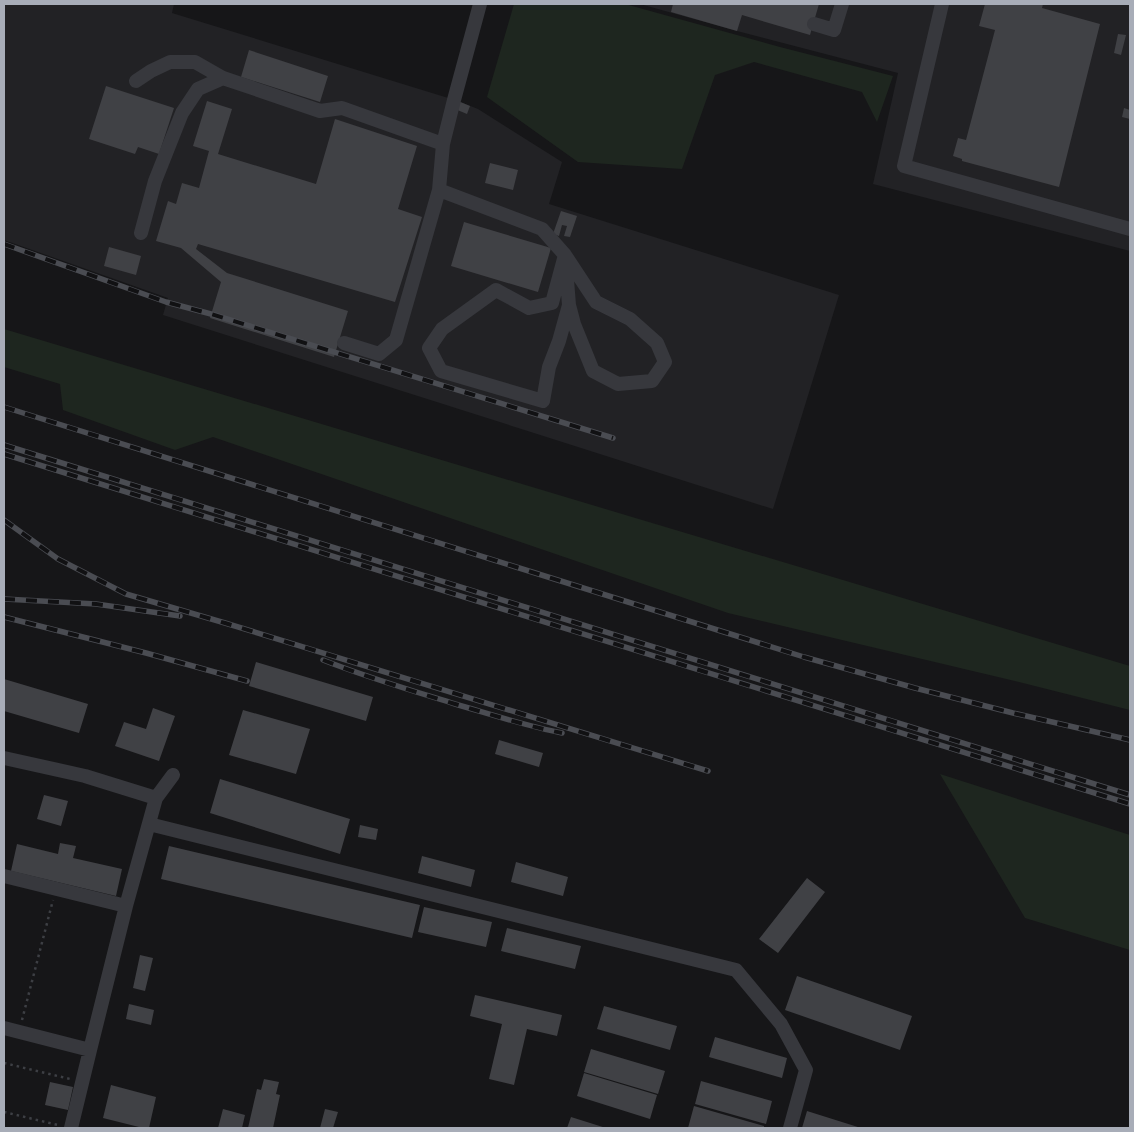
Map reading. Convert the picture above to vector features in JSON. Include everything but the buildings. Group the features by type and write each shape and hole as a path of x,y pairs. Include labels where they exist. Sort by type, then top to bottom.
{"lane":[{"path":"344,343 379,354 396,340 438,190 443,144 480,4"},
{"path":"814,24 834,30 842,4"},
{"path":"942,4 904,166 1130,229"},
{"path":"136,81 170,62 195,62 223,78 320,111 342,108 443,144"},
{"path":"141,233 155,181 182,113 198,89 223,78"},
{"path":"438,190 542,229 565,255 596,302 630,319 657,343 665,362 652,381 618,384 593,371 574,324 569,305 565,255"},
{"path":"565,255 552,302 529,308 496,290 442,329 429,348 441,371 543,401 549,367 559,341 569,305"},
{"path":"4,758 85,776 156,798"},
{"path":"71,1128 126,906 156,798 173,775"},
{"path":"149,824 736,970 781,1024 806,1070 790,1128"},
{"path":"4,876 126,906"},
{"path":"4,1028 90,1050"}],"path":[{"path":"19,1032 56,889"},
{"path":"4,1063 82,1082"},
{"path":"4,1112 71,1128"}],"shaded area":[{"path":"4,4 174,4 172,13 458,101 478,109 562,162 549,204 839,295 773,509 163,315 168,298 4,240"},
{"path":"514,4 625,4 893,76 877,122 862,92 754,62 715,75 682,169 578,162 487,97"},
{"path":"640,4 1130,4 1130,251 873,184 898,73"},
{"path":"4,329 1130,666 1130,710 728,613 213,437 175,450 63,410 60,384 4,367"},
{"path":"940,774 1130,835 1130,950 1025,918"}],"railway":[{"path":"4,244 166,302 211,314 613,438"},
{"path":"4,407 804,657 1013,713 1130,740"},
{"path":"4,445 1130,795"},
{"path":"4,454 1130,804"},
{"path":"4,520 58,559 126,594 708,771"},
{"path":"4,599 96,604 180,616"},
{"path":"4,617 247,681"},
{"path":"323,660 372,678 455,704 562,733"}]}
